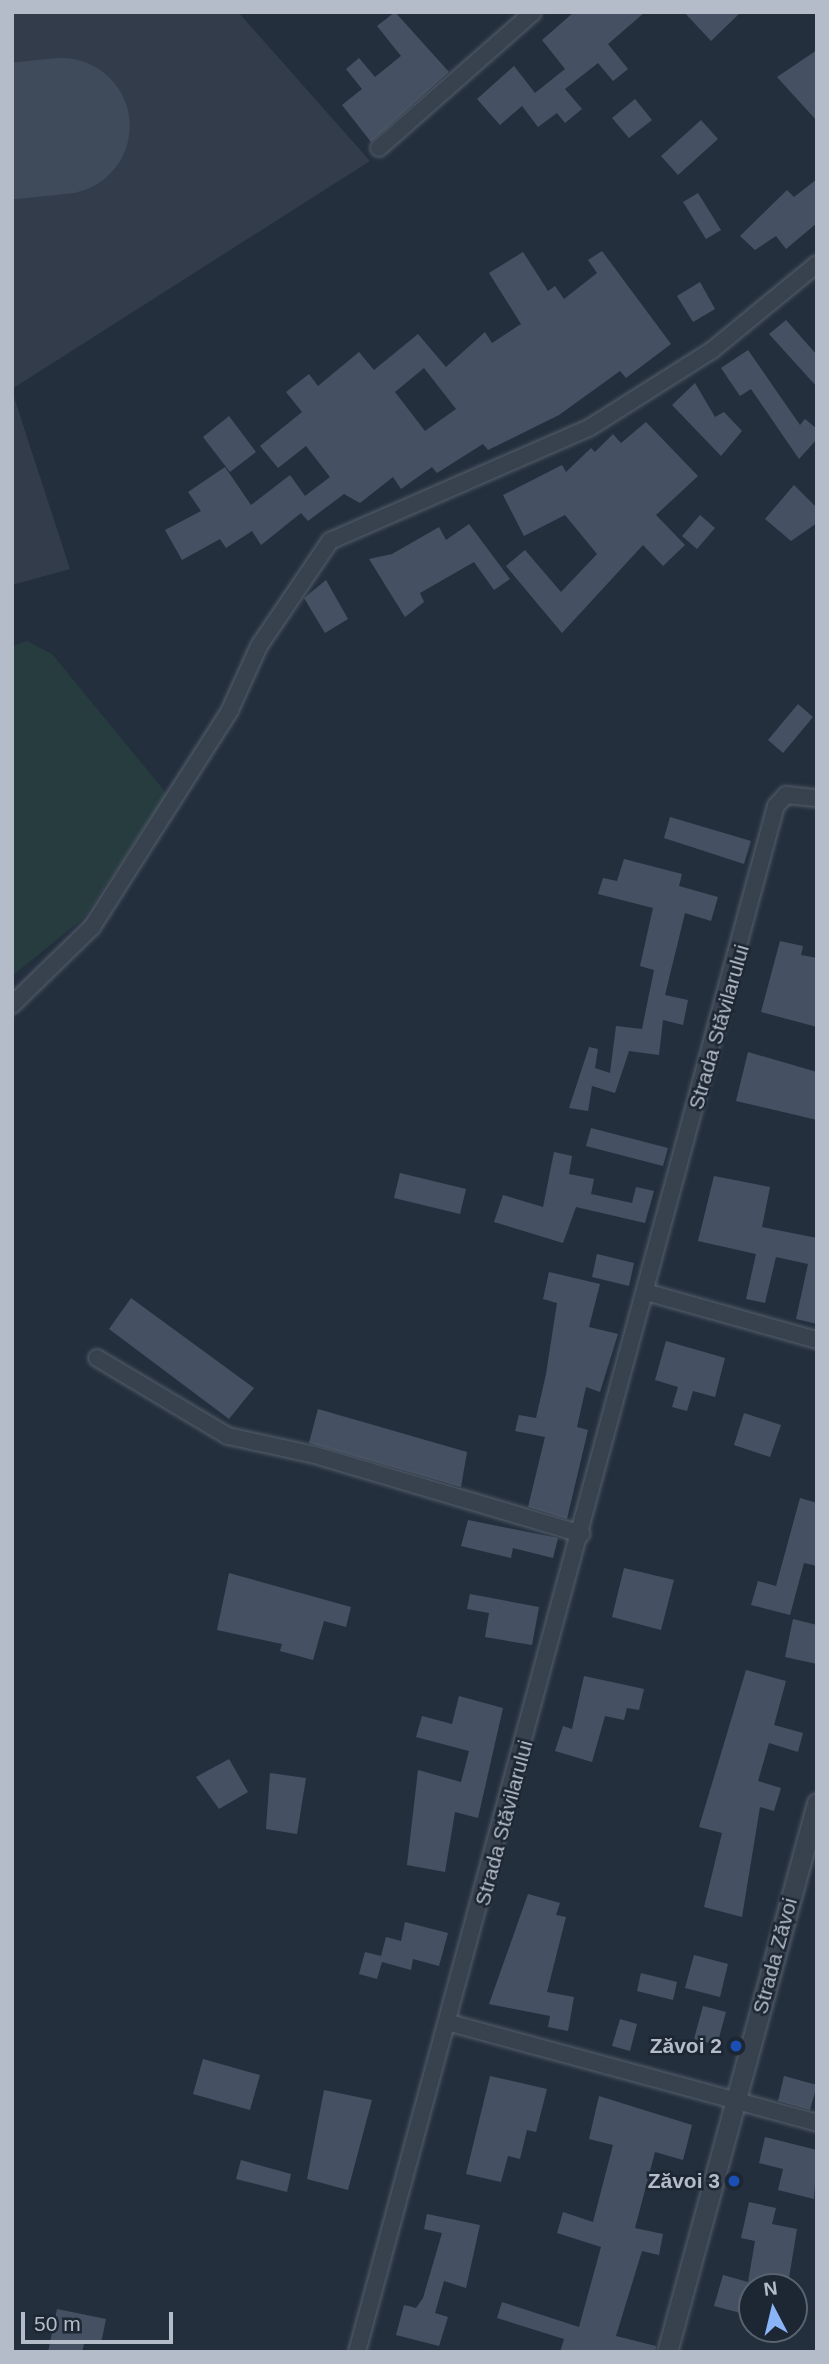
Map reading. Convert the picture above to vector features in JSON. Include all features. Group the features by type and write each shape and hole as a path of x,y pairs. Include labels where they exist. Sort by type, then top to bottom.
{"street":[{"path":"379,148 533,12"},
{"path":"12,1005 92,927 230,710 259,646 330,541 589,428 712,351 817,264"},
{"name":"Strada Stăvilarului","path":"357,2352 450,2023 776,806 786,795 817,798"},
{"path":"646,1292 817,1340"},
{"path":"97,1358 228,1436 582,1534"},
{"name":"Strada Zăvoi","path":"667,2352 817,1803"},
{"path":"450,2023 817,2123"}],"shaded area":[{"path":"12,12 238,12 370,161 12,389"},
{"path":"12,391 70,569 12,585"}],"green space":[{"path":"27,641 52,654 167,794 84,918 12,976 12,646"}],"building":[{"path":"395,12 449,72 371,142 342,105 362,89 346,69 359,58 375,77 401,56 377,26"},
{"path":"574,12 645,12 608,44 628,69 613,81 598,63 565,89 582,109 565,123 557,113 538,127 522,106 500,125 477,99 514,66 535,93 565,69 542,40"},
{"path":"684,12 741,12 711,41"},
{"path":"817,50 817,121 777,77"},
{"path":"635,99 652,120 629,138 612,118"},
{"path":"701,120 718,139 678,175 661,156"},
{"path":"817,179 817,223 786,249 776,236 755,250 740,236 787,190 794,197"},
{"path":"698,193 721,230 706,239 683,202"},
{"path":"602,251 671,344 626,378 620,371 559,415 488,450 483,444 437,473 432,467 401,489 393,477 360,503 344,494 308,521 301,513 261,545 252,531 226,548 220,539 182,560 165,530 201,511 188,492 225,467 251,505 290,475 305,496 330,477 306,446 278,468 260,446 302,412 286,392 309,374 318,386 359,352 374,370 418,334 446,367 485,332 492,343 521,324 489,273 523,252 548,291 555,286 564,299 597,273 588,260","holes":["424,368 456,409 425,431 395,392"]},
{"path":"700,282 715,309 693,322 677,296"},
{"path":"786,320 817,355 817,387 769,334"},
{"path":"748,350 800,425 805,419 817,429 817,439 799,459 751,389 740,396 721,368"},
{"path":"695,383 715,417 724,412 742,431 721,456 672,405"},
{"path":"229,416 256,452 230,472 203,437"},
{"path":"646,422 698,476 656,515 685,545 663,566 643,545 562,633 506,566 525,550 561,592 597,554 565,515 524,536 503,495 562,465 566,472 591,448 595,452 613,434 621,443"},
{"path":"794,485 817,508 817,523 791,541 765,519"},
{"path":"700,515 715,528 697,549 682,536"},
{"path":"469,524 510,579 494,590 474,562 420,593 424,602 405,617 369,559 392,554 439,527 446,540"},
{"path":"326,580 348,619 325,633 304,598"},
{"path":"798,704 813,717 783,753 768,740"},
{"path":"670,817 751,841 744,864 664,838"},
{"path":"624,859 682,874 679,886 718,897 711,921 685,913 665,995 688,1000 683,1025 663,1020 659,1055 629,1051 615,1093 592,1086 588,1111 569,1108 589,1047 598,1049 595,1068 610,1073 616,1026 642,1029 654,970 640,966 653,908 598,894 603,878 617,881"},
{"path":"780,941 803,946 801,955 817,958 817,1027 761,1012"},
{"path":"748,1052 817,1072 817,1120 736,1101"},
{"path":"591,1128 668,1148 663,1166 586,1146"},
{"path":"554,1152 572,1156 569,1174 594,1179 591,1194 632,1203 636,1187 654,1191 645,1223 576,1207 563,1243 494,1222 503,1195 543,1207"},
{"path":"400,1173 466,1189 460,1214 394,1198"},
{"path":"714,1176 770,1187 762,1227 817,1238 817,1324 796,1319 808,1264 776,1257 765,1303 746,1299 756,1254 698,1241"},
{"path":"597,1254 634,1263 629,1286 592,1277"},
{"path":"549,1272 600,1284 589,1327 618,1334 600,1392 586,1387 577,1427 588,1430 567,1519 528,1507 545,1437 515,1431 519,1415 536,1418 546,1374 557,1303 543,1299"},
{"path":"131,1298 254,1388 229,1419 109,1329"},
{"path":"666,1341 725,1358 715,1397 693,1391 687,1411 672,1407 678,1387 655,1380"},
{"path":"318,1409 467,1452 461,1487 309,1443"},
{"path":"744,1413 781,1425 770,1457 734,1445"},
{"path":"800,1498 817,1503 817,1566 804,1563 790,1615 751,1605 758,1581 776,1586"},
{"path":"468,1520 558,1538 553,1558 513,1548 511,1558 461,1546"},
{"path":"624,1568 674,1580 661,1630 612,1617"},
{"path":"229,1573 351,1607 346,1627 324,1621 313,1660 280,1651 282,1644 217,1630"},
{"path":"470,1594 539,1607 532,1645 485,1637 489,1613 467,1609"},
{"path":"793,1619 817,1625 817,1664 785,1657"},
{"path":"746,1670 786,1681 774,1725 803,1733 798,1752 769,1743 758,1781 781,1788 774,1811 760,1807 742,1917 704,1907 722,1833 699,1827"},
{"path":"584,1676 644,1689 639,1710 627,1708 624,1720 605,1716 592,1762 555,1751 563,1726 572,1729"},
{"path":"459,1696 503,1708 478,1818 455,1812 445,1872 407,1865 418,1770 461,1782 469,1751 416,1737 422,1716 452,1724"},
{"path":"229,1759 248,1792 219,1809 196,1777"},
{"path":"270,1773 306,1778 297,1834 266,1829"},
{"path":"528,1894 560,1903 556,1915 566,1917 547,1992 574,1997 568,2031 548,2027 550,2016 489,2004"},
{"path":"405,1922 448,1933 439,1966 413,1959 411,1970 382,1962 377,1979 359,1974 365,1952 381,1956 386,1937 401,1941"},
{"path":"694,1955 728,1964 720,1997 685,1988"},
{"path":"641,1973 677,1982 673,2000 637,1991"},
{"path":"703,2006 726,2012 717,2045 694,2039"},
{"path":"620,2019 637,2024 630,2051 612,2046"},
{"path":"203,2059 260,2075 250,2110 193,2094"},
{"path":"490,2076 547,2089 536,2132 527,2130 520,2159 508,2156 501,2182 466,2174"},
{"path":"784,2076 817,2085 810,2110 778,2101"},
{"path":"324,2090 372,2100 348,2190 307,2179"},
{"path":"599,2096 692,2125 683,2160 655,2152 635,2228 663,2234 659,2255 642,2251 616,2336 656,2346 655,2352 560,2352 564,2339 497,2318 502,2302 579,2327 601,2247 557,2233 563,2212 593,2222 613,2145 589,2139"},
{"path":"765,2137 817,2150 814,2199 778,2190 783,2169 759,2163"},
{"path":"241,2160 291,2174 287,2192 236,2179"},
{"path":"749,2202 776,2208 772,2224 797,2229 790,2273 750,2273 755,2241 741,2238"},
{"path":"427,2214 480,2225 466,2288 444,2281 435,2313 448,2317 439,2346 396,2335 404,2305 416,2308 423,2298 442,2233 424,2229"},
{"path":"723,2275 738,2279 738,2312 714,2306"},
{"path":"57,2309 106,2319 101,2343 85,2340 82,2352 48,2352"}],"runway":[{"path":"12,131 62,126"}],"place":[{"name":"Zăvoi 2","path":"736,2046"},
{"name":"Zăvoi 3","path":"734,2181"}]}
